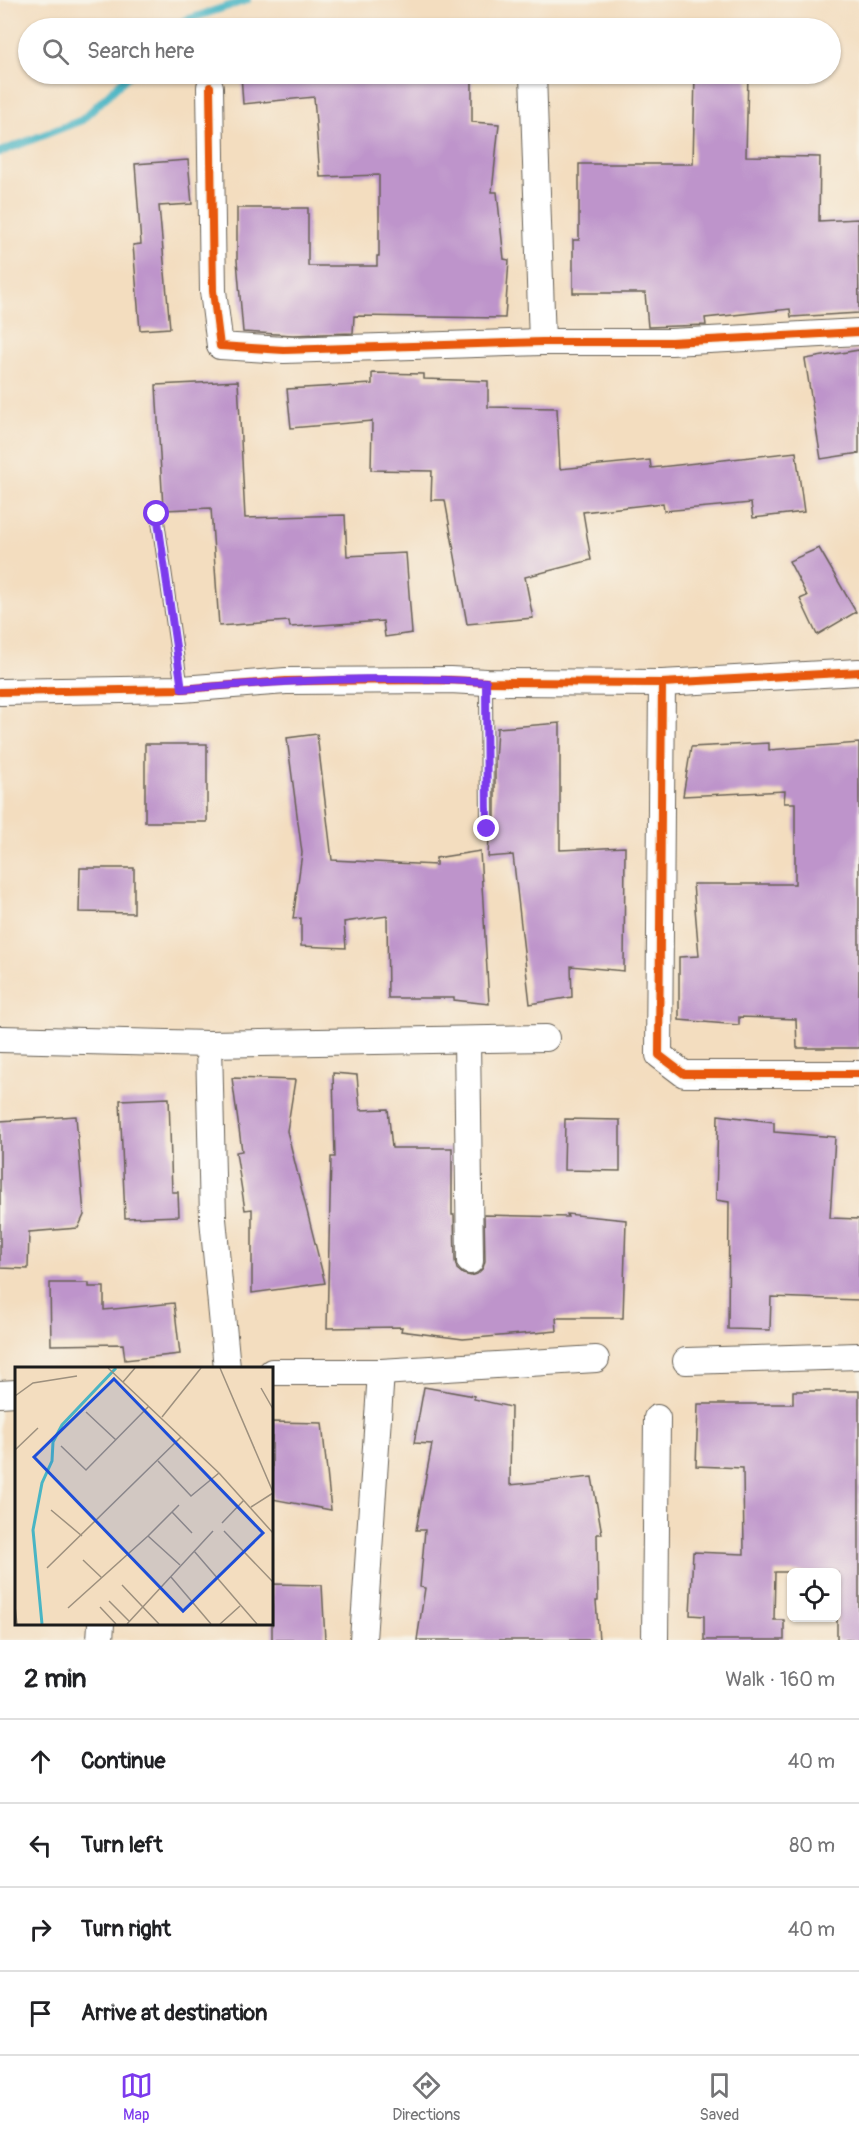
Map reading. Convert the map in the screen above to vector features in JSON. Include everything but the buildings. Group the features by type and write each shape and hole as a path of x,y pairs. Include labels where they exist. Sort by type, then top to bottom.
{"street":[{"path":"533,84 542,342"},
{"path":"210,87 213,291 220,346 284,350 542,342 671,342 859,332"},
{"path":"0,692 182,689 286,681 450,680 662,683 859,672"},
{"path":"662,683 659,1055 684,1074 859,1074"},
{"path":"0,1039 209,1044 546,1038"},
{"path":"467,1040 470,1261"},
{"path":"209,1044 213,1219 227,1367"},
{"path":"686,1361 859,1356"},
{"path":"273,1372 381,1371 596,1359"},
{"path":"363,1640 381,1371"},
{"path":"0,1394 15,1393"},
{"path":"655,1640 657,1418"},
{"path":"100,1640 101,1625"}],"lane":[{"path":"157,514 182,689"},
{"path":"486,682 487,829"}],"waterway":[{"path":"192,18 247,0"},
{"path":"0,152 82,120 120,84"}],"cycle path":[{"path":"210,87 213,291 220,346 284,350 542,342 671,342 859,332"},
{"path":"0,692 182,689 286,681 450,680 662,683 859,672"},
{"path":"662,683 659,1055 684,1074 859,1074"}],"route":[{"path":"157,514 182,689 286,681 450,680 486,682 487,829"}]}
